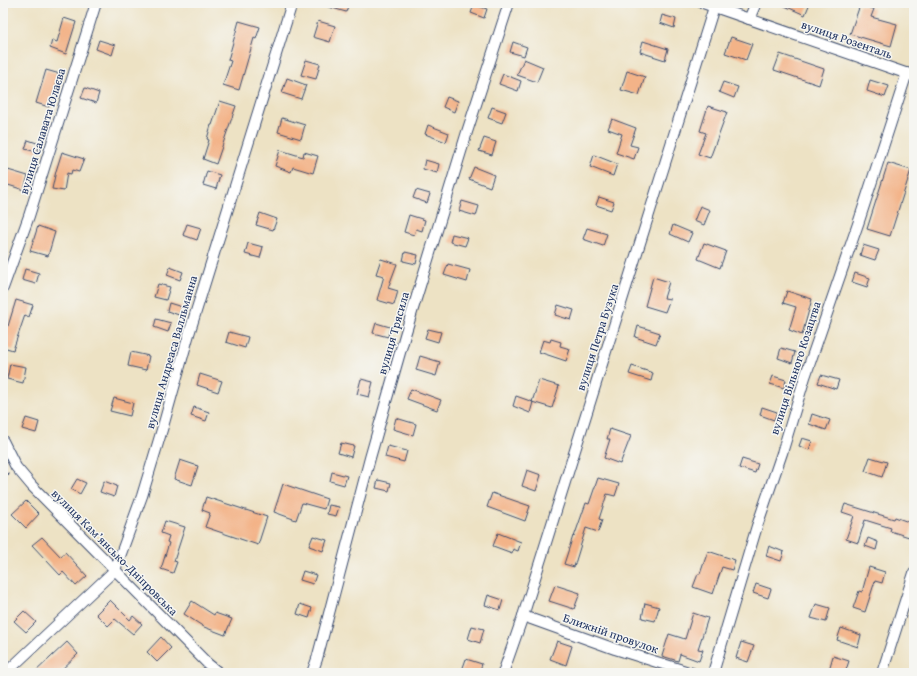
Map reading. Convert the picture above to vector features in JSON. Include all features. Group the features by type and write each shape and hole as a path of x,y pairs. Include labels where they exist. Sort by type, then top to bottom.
{"street":[{"name":"вулиця Салавата Юлаєва","path":"3,288 29,216 96,3"},
{"name":"вулиця Андреаса Валльманна","path":"10,669 115,570 142,496 189,334 292,3"},
{"name":"вулиця Трясила","path":"312,673 405,335 467,132 509,3"},
{"name":"вулиця Розенталь","path":"703,3 910,74"},
{"path":"749,19 756,3"},
{"name":"вулиця Петра Бузука","path":"503,673 523,616 714,8"},
{"name":"вулиця Вільного Козацтва","path":"712,673 805,377 910,74"},
{"name":"вулиця Кам’янсько-Дніпровська","path":"3,441 16,467 32,486 219,673"},
{"path":"882,673 914,573"},
{"name":"Ближній провулок","path":"523,616 615,649 692,673"}],"building":[{"path":"323,3 349,3 346,12 322,5"},
{"path":"778,3 810,3 805,15"},
{"path":"474,5 487,9 484,18 471,13"},
{"path":"860,5 874,9 871,17 897,24 891,46 850,34"},
{"path":"662,15 676,19 674,28 660,23"},
{"path":"64,18 76,22 66,54 50,48 52,40 57,42"},
{"path":"239,21 260,27 256,39 254,38 239,90 223,85 231,61 228,60"},
{"path":"318,21 335,26 330,42 313,37"},
{"path":"731,37 752,44 746,60 725,53"},
{"path":"99,40 115,45 112,55 96,49"},
{"path":"643,41 668,49 665,60 640,52"},
{"path":"513,42 527,47 524,56 510,52"},
{"path":"780,54 824,69 819,85 774,70"},
{"path":"524,59 543,67 537,82 517,75"},
{"path":"306,60 320,64 316,79 301,75"},
{"path":"46,70 60,74 49,107 36,103"},
{"path":"627,71 645,77 639,95 621,90"},
{"path":"503,74 521,81 518,91 499,84"},
{"path":"287,78 306,85 301,99 282,93"},
{"path":"870,80 889,86 885,97 867,91"},
{"path":"723,82 738,87 734,98 719,92"},
{"path":"85,88 99,93 96,103 81,98"},
{"path":"447,97 458,101 454,112 443,107"},
{"path":"220,101 236,106 216,164 203,159 209,140 207,139 211,125"},
{"path":"708,106 727,112 710,158 698,154 706,133 700,131"},
{"path":"492,107 506,112 502,123 488,118"},
{"path":"282,118 305,125 301,139 278,132"},
{"path":"612,119 636,128 630,145 638,147 634,159 616,153 622,134 608,129"},
{"path":"428,125 449,133 446,142 425,134"},
{"path":"484,138 496,142 492,155 479,151"},
{"path":"28,140 40,144 37,152 25,149"},
{"path":"280,150 303,157 304,152 318,156 313,173 293,167 291,172 275,166"},
{"path":"62,152 84,159 79,172 72,170 71,174 67,173 64,191 52,189"},
{"path":"594,155 617,164 613,176 590,167"},
{"path":"425,160 439,164 437,173 423,169"},
{"path":"888,163 911,170 890,236 867,229"},
{"path":"474,167 494,175 490,187 469,179"},
{"path":"8,170 28,176 24,190 5,184"},
{"path":"207,171 220,175 216,189 203,185"},
{"path":"416,190 430,194 427,203 413,198"},
{"path":"599,197 614,202 611,210 596,205"},
{"path":"462,201 479,206 476,216 459,211"},
{"path":"700,206 710,210 704,225 694,221"},
{"path":"260,213 277,219 273,230 256,225"},
{"path":"409,215 425,220 422,231 416,229 414,235 404,232"},
{"path":"187,224 201,228 197,240 183,235"},
{"path":"673,225 692,233 688,242 670,234"},
{"path":"38,226 55,232 48,256 30,251"},
{"path":"587,228 607,234 603,246 583,239"},
{"path":"452,234 468,238 465,246 450,242"},
{"path":"248,243 263,247 260,258 245,254"},
{"path":"704,243 726,251 720,268 698,259"},
{"path":"863,245 879,250 875,260 860,255"},
{"path":"405,252 418,255 416,264 403,261"},
{"path":"381,259 397,264 388,288 398,291 394,305 377,300 384,276 376,274"},
{"path":"448,264 470,270 467,282 444,275"},
{"path":"170,267 183,272 180,280 167,275"},
{"path":"25,269 39,273 36,284 22,280"},
{"path":"855,273 870,278 867,287 852,282"},
{"path":"653,277 669,282 664,298 670,299 665,312 645,306"},
{"path":"158,284 170,287 166,300 154,297"},
{"path":"787,291 812,299 802,335 789,330 796,307 783,303"},
{"path":"16,300 33,305 29,317 25,315 13,350 3,347 3,331 5,325 8,326"},
{"path":"169,303 182,307 179,315 167,311"},
{"path":"558,305 574,310 571,320 555,315"},
{"path":"156,319 171,323 168,332 154,327"},
{"path":"376,323 390,327 388,337 373,333"},
{"path":"638,326 660,333 656,344 635,337"},
{"path":"428,329 441,332 438,342 425,338"},
{"path":"229,332 248,337 245,348 226,342"},
{"path":"551,339 561,342 560,346 570,349 566,361 539,352 543,340 550,342"},
{"path":"781,348 795,352 792,363 778,358"},
{"path":"131,352 149,356 146,370 128,366"},
{"path":"420,356 440,362 436,376 416,370"},
{"path":"10,364 26,367 23,383 7,379"},
{"path":"632,366 653,373 651,381 629,374"},
{"path":"200,374 222,381 218,392 197,385"},
{"path":"821,375 839,380 836,389 818,383"},
{"path":"773,376 786,380 784,388 770,384"},
{"path":"361,379 373,382 369,397 357,394"},
{"path":"539,380 559,386 552,408 532,402"},
{"path":"411,389 441,400 437,410 407,399"},
{"path":"516,396 533,402 530,413 513,406"},
{"path":"114,398 133,403 130,416 110,411"},
{"path":"194,407 209,412 206,421 191,416"},
{"path":"762,407 777,412 774,420 760,415"},
{"path":"812,414 830,420 826,430 809,424"},
{"path":"26,418 39,422 36,433 22,429"},
{"path":"396,418 416,424 413,435 393,429"},
{"path":"610,429 631,436 620,464 604,458 610,439 607,439"},
{"path":"802,438 812,441 809,450 799,446"},
{"path":"341,443 354,446 351,457 338,453"},
{"path":"388,446 407,451 404,462 385,457"},
{"path":"870,457 887,462 882,477 865,471"},
{"path":"742,459 758,464 755,473 739,468"},
{"path":"180,460 198,466 192,485 174,479"},
{"path":"527,470 541,475 536,491 522,486"},
{"path":"332,472 347,476 344,485 330,481"},
{"path":"598,478 619,484 615,496 607,494 599,519 602,520 598,532 586,528 574,567 564,564 586,503 589,504"},
{"path":"77,479 86,483 80,494 71,489"},
{"path":"378,480 391,483 389,491 376,488"},
{"path":"104,481 117,486 114,497 100,492"},
{"path":"283,484 327,499 324,509 302,503 296,520 274,512"},
{"path":"492,493 530,506 525,521 487,507"},
{"path":"206,497 267,517 258,545 205,527 210,513 202,510"},
{"path":"26,501 39,514 26,528 12,514"},
{"path":"845,504 894,519 895,517 914,524 909,537 890,531 891,528 865,520 858,543 846,539 854,516 842,512"},
{"path":"329,505 339,507 336,516 327,514"},
{"path":"165,521 185,527 174,561 177,562 173,573 161,569 169,543 167,542 169,536 161,533"},
{"path":"498,533 521,542 518,551 513,549 512,553 493,546"},
{"path":"313,536 327,540 323,551 309,546"},
{"path":"42,537 61,557 65,552 87,576 76,586 63,572 60,575 32,545"},
{"path":"868,538 878,542 876,550 865,546"},
{"path":"769,546 784,552 781,561 766,556"},
{"path":"708,551 735,560 732,570 722,567 713,594 693,587 698,574 700,574"},
{"path":"869,567 885,572 882,583 875,581 865,612 853,608 859,591 862,592"},
{"path":"303,571 316,575 313,584 300,580"},
{"path":"756,584 771,589 768,598 753,593"},
{"path":"555,585 580,593 574,609 549,601"},
{"path":"488,595 503,600 500,610 485,605"},
{"path":"110,600 130,620 133,616 142,624 133,634 115,619 108,626 96,614"},
{"path":"192,601 214,615 215,613 232,619 225,635 204,627 184,614"},
{"path":"645,603 659,607 655,621 642,618"},
{"path":"300,604 312,608 309,618 297,614"},
{"path":"816,604 830,608 826,622 811,618"},
{"path":"24,611 36,622 26,632 14,621"},
{"path":"693,613 708,618 698,649 703,650 699,661 680,654 678,661 662,656 669,634 685,639"},
{"path":"472,626 484,629 480,643 468,639"},
{"path":"841,628 861,635 858,647 837,640"},
{"path":"161,637 171,648 157,662 147,652"},
{"path":"557,641 572,646 566,665 550,659"},
{"path":"67,642 78,654 58,673 34,673"},
{"path":"741,642 754,646 748,662 736,658"},
{"path":"833,656 849,661 845,673 829,670"},
{"path":"466,659 482,664 479,673 461,673"}]}
